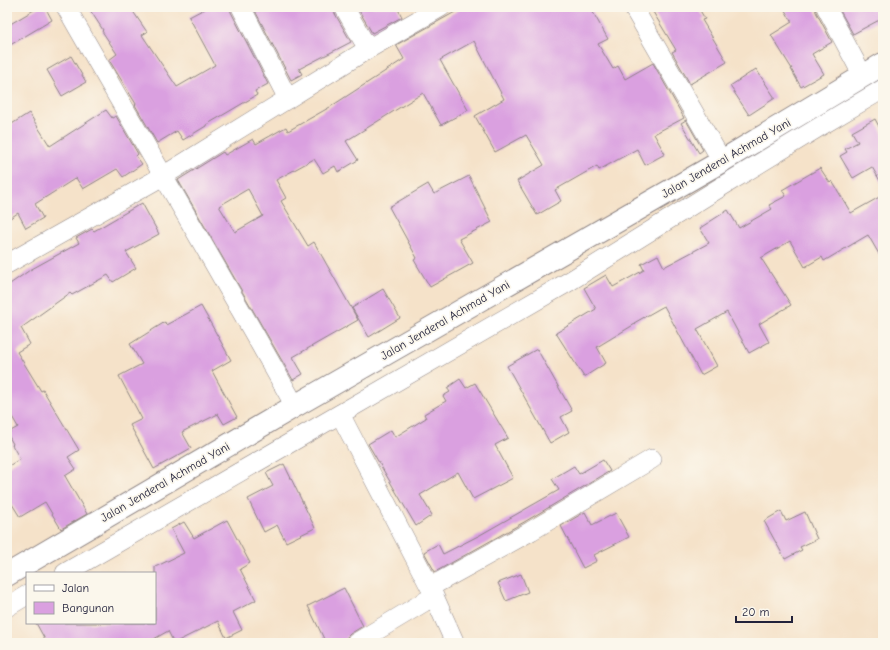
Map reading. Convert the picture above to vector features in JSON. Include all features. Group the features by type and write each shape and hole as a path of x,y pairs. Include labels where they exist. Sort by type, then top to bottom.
{"main road":[{"name":"Jalan Jenderal Achmad Yani","path":"7,575 295,406 722,161 883,64"}],"street":[{"path":"66,7 230,290 295,406"},
{"path":"241,7 288,99"},
{"path":"344,7 368,49"},
{"path":"7,264 163,176 368,49 441,7"},
{"path":"633,7 722,161"},
{"path":"826,7 863,76"},
{"path":"67,572 570,282 797,140 883,89"},
{"path":"340,414 432,591 456,643"},
{"path":"356,643 432,591 652,459"},
{"path":"7,607 26,596"}],"building":[{"path":"39,7 45,7 52,20 7,47 7,26"},
{"path":"88,7 130,7 147,32 142,35 177,87 215,65 189,17 208,7 230,7 231,12 268,84 255,91 257,95 183,140 177,131 157,143 135,105 136,104 109,60 117,54"},
{"path":"253,7 333,7 334,12 351,42 299,69 302,74 291,80"},
{"path":"357,7 397,7 402,17 372,33"},
{"path":"464,7 590,7 608,39 598,44 613,69 618,66 625,79 653,63 684,118 654,134 665,154 645,165 637,149 599,170 597,166 555,190 561,201 537,215 517,181 544,165 526,135 495,152 475,116 504,99 474,41 440,60 468,110 441,125 423,93 346,141 358,160 338,172 335,166 323,173 314,159 276,180 286,198 281,201 308,246 314,242 358,320 293,357 303,374 293,380 178,180 223,152 225,155 253,139 256,144 286,127 288,131 330,107 404,59 396,45","holes":["248,189 263,216 235,232 219,206"]},
{"path":"650,7 698,7 705,19 702,20 727,62 690,84 672,52 676,50"},
{"path":"783,7 815,7 816,12 832,42 812,54 824,74 801,87 771,35 792,22"},
{"path":"838,7 883,7 883,18 853,34"},
{"path":"71,56 86,82 62,96 47,70"},
{"path":"756,69 775,98 749,115 730,86"},
{"path":"106,110 112,118 116,116 138,154 136,156 142,164 123,177 117,169 83,189 76,178 35,204 43,218 26,228 18,213 7,220 7,127 29,113 50,146"},
{"path":"875,119 883,134 883,186 872,167 853,178 840,156 847,152 845,149 858,142 852,132"},
{"path":"686,120 703,150 699,153 681,123"},
{"path":"820,168 830,183 832,181 851,213 883,195 883,261 868,235 824,261 822,257 805,267 790,241 761,258 791,305 759,324 769,342 749,353 727,312 697,329 717,366 701,375 664,306 597,347 606,363 584,377 556,333 596,309 584,288 606,275 613,287 644,270 641,264 658,255 664,267 709,243 700,228 728,210 739,228 772,209 769,205 786,196 782,190"},
{"path":"469,176 492,222 459,239 473,263 430,287 414,260 417,258 389,207 428,184 434,194"},
{"path":"142,203 159,234 126,252 136,268 113,282 108,275 72,295 70,293 21,328 30,344 17,352 41,391 43,390 79,450 68,457 76,469 65,476 87,514 61,529 45,502 20,517 7,496 7,467 20,459 7,433 18,427 7,408 7,286 30,270 79,243 76,238 92,229 94,231"},
{"path":"383,289 400,318 369,337 352,308"},
{"path":"201,306 231,360 212,371 237,417 224,424 218,414 182,432 191,448 154,469 130,425 142,419 119,376 142,364 130,344 165,322 166,325"},
{"path":"537,349 572,411 561,417 569,432 550,443 507,366"},
{"path":"460,379 466,388 475,383 508,438 495,445 513,478 473,499 458,472 420,495 432,515 416,526 368,444 391,430 395,437 426,418 424,414 446,401 443,396 450,392 447,388"},
{"path":"603,460 610,471 526,521 435,572 424,552 438,544 443,554 480,535 559,490 552,479 574,466 579,474"},
{"path":"284,464 315,528 286,542 277,525 264,532 248,499 273,486 266,473"},
{"path":"781,511 786,521 805,512 817,539 800,547 802,550 785,559 764,521"},
{"path":"585,512 592,525 616,513 629,537 594,555 597,561 583,568 561,526"},
{"path":"227,520 250,563 240,569 256,600 233,612 242,630 226,638 218,621 174,643 168,631 147,643 47,643 37,624 156,624 155,567 184,553 171,529 184,522 194,538"},
{"path":"521,574 528,592 506,601 498,583"},
{"path":"344,588 363,626 350,634 342,643 326,643 308,606"}]}
